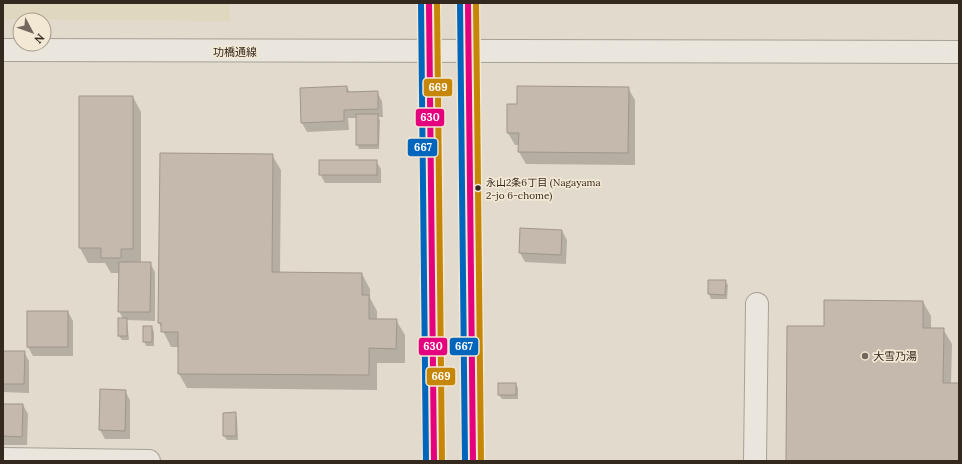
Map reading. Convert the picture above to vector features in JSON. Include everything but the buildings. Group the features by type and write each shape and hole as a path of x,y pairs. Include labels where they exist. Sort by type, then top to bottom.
{"highway":[{"path":"429,3 434,461"},
{"path":"468,3 467,52 473,461"}],"street":[{"name":"功橋通線","path":"3,50 959,52"},
{"path":"755,461 758,304"},
{"path":"3,459 149,461"}],"shaded area":[{"path":"3,3 230,3 230,21 52,19 52,12 12,12 12,19 3,19"}],"transit line":[{"name":"667","path":"421,3 426,461"},
{"name":"630","path":"429,3 434,461"},
{"name":"669","path":"437,3 442,461"},
{"name":"667","path":"460,3 465,461"},
{"name":"630","path":"468,3 473,461"},
{"name":"669","path":"476,3 481,461"}],"place":[{"name":"永山2条6丁目 (Nagayama 2-jo 6-chome)","path":"478,188"},
{"name":"大雪乃湯","path":"865,356"}]}
